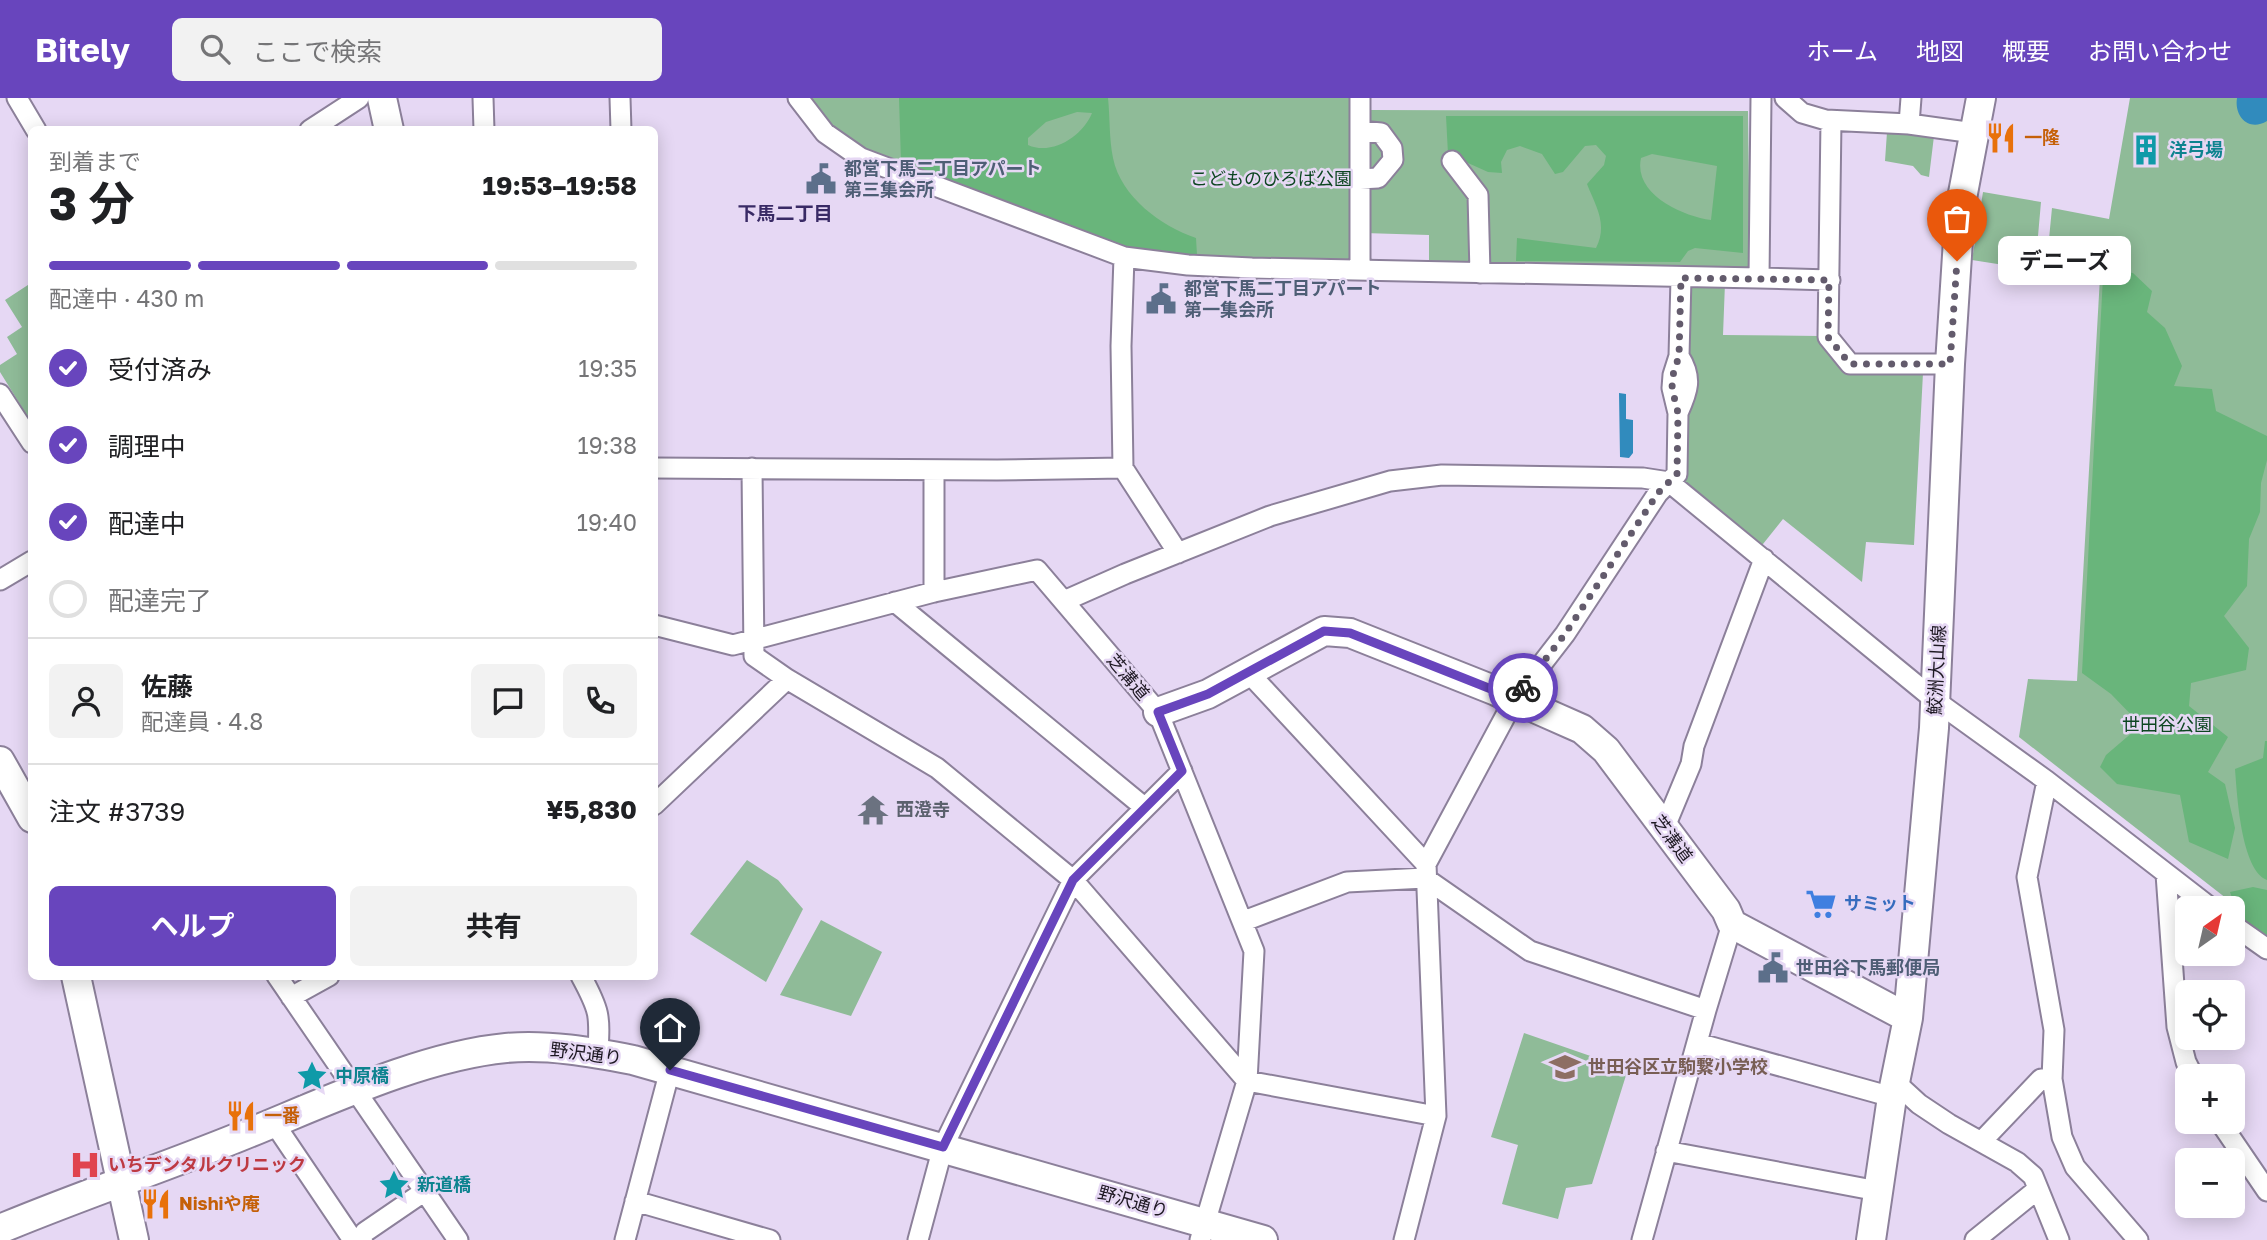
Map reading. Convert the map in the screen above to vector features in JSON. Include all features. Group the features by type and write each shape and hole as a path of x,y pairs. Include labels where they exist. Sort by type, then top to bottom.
{"street":[{"path":"18,98 34,126"},
{"path":"316,126 359,98"},
{"path":"382,98 389,126"},
{"path":"483,98 484,126"},
{"path":"621,98 621,126"},
{"path":"798,98 825,133 861,158 1124,257 1188,265 1360,271 1829,280"},
{"path":"1360,98 1360,271"},
{"path":"1759,278 1761,98"},
{"path":"1785,98 1802,113 1825,120 1909,124 1974,133"},
{"path":"1820,98 1825,120 1828,337 1850,364 1950,364"},
{"path":"1909,124 1911,98"},
{"name":"鮫洲大山線","path":"1871,1240 1908,1018 1936,701 1950,364 1960,209 1981,98"},
{"path":"1360,179 1378,178 1396,160 1392,148 1381,134 1361,131"},
{"path":"1452,161 1478,195 1480,273"},
{"path":"1124,257 1121,346 1123,468 1178,553"},
{"path":"1404,1240 1436,1116 1426,871 1514,700 1565,634 1658,493 1677,474 1678,413 1672,388 1679,356 1681,278"},
{"path":"0,394 28,437"},
{"path":"658,468 1123,468"},
{"path":"752,468 754,656 787,679 937,768 1073,880 1247,1081 1436,1116"},
{"path":"934,470 934,592"},
{"path":"1064,601 1270,516 1390,481 1442,475 1643,478 1669,482 1936,701 2047,781 2195,896"},
{"path":"1664,829 1764,559"},
{"path":"0,580 28,563"},
{"name":"芝溝道","path":"658,626 733,645 934,592 1037,570 1158,712 1208,694 1324,631 1350,633 1496,691 1582,729 1606,750 1726,910 1732,924"},
{"path":"895,602 1144,807"},
{"path":"1248,672 1426,871 1530,951 1706,1010"},
{"path":"658,801 787,679"},
{"path":"1158,712 1254,951 1247,1081 1202,1231"},
{"path":"0,761 24,785"},
{"path":"918,1240 943,1147 1073,880 1182,771"},
{"path":"2047,781 2026,877 2054,1030 2052,1079 2062,1137 2075,1167 2138,1240"},
{"path":"1244,921 1347,882 1426,871"},
{"path":"2166,874 2177,1027 2187,1064"},
{"path":"1642,1240 1732,924 1908,1018"},
{"path":"2245,933 2267,949"},
{"path":"77,980 134,1240"},
{"path":"280,980 458,1240"},
{"path":"291,997 322,980"},
{"path":"583,980 595,1002 600,1019 598,1054"},
{"path":"1697,1043 1894,1090 2017,1162 2033,1176 2059,1240"},
{"name":"野沢通り","path":"0,1229 356,1089 466,1055 506,1048 598,1054 670,1070 943,1147 1202,1231 1263,1240"},
{"path":"625,1240 670,1070"},
{"path":"1982,1142 2041,1079 2052,1079"},
{"path":"274,1123 353,1240"},
{"path":"2228,1134 2267,1191"},
{"path":"1666,1151 1878,1191"},
{"path":"1975,1240 2038,1189"},
{"path":"361,1240 365,1232 425,1191"},
{"path":"635,1201 770,1240"}],"green space":[{"name":"こどものひろば公園","path":"808,98 1351,98 1353,262 1201,258 1126,252 855,146 830,124"},
{"path":"899,98 1108,98 1113,158 1124,185 1156,218 1196,238 1197,255 1128,250 901,162","holes":["1077,112 1092,113 1082,129 1066,142 1047,148 1028,145 1028,138 1046,122"]},
{"name":"世田谷公園","path":"2130,98 2267,98 2267,930 2245,913 2245,896 2223,896 2019,737 2028,679 2077,681 2100,277 2046,270 2052,208 2109,219"},
{"name":"こどものひろば公園","path":"1369,110 1748,111 1750,268 1429,264 1429,235 1364,233"},
{"path":"1446,116 1743,116 1743,253 1695,248 1688,251 1680,262 1516,261 1517,238 1596,248 1601,223 1587,184 1604,165 1606,156 1596,145 1585,146 1563,172 1555,174 1542,154 1520,146 1507,150 1501,162 1502,173 1488,172 1448,154","holes":["1652,154 1717,166 1711,220 1687,214 1662,201 1644,182 1641,158"]},
{"path":"1887,132 1934,136 1929,177 1921,175 1913,166 1885,161"},
{"path":"1983,192 2041,202 2035,270 1972,260"},
{"path":"2108,270 2133,273 2152,291 2147,312 2165,328 2182,366 2174,386 2212,389 2216,411 2267,436 2267,460 2261,483 2260,512 2249,539 2247,586 2224,616 2249,648 2246,670 2191,683 2189,706 2228,737 2208,772 2225,784 2235,828 2228,859 2189,842 2180,795 2117,784 2100,767 2106,755 2141,725 2111,694 2082,673 2103,277"},
{"path":"1690,283 1725,283 1723,335 1819,336 1847,368 1923,373 1914,545 1866,542 1862,582 1783,519 1759,549 1685,487 1687,406 1693,362 1689,353"},
{"path":"28,285 28,417 0,372 0,365 17,354 7,337 22,327 5,300"},
{"path":"2265,741 2267,880 2251,862 2246,847 2235,769 2263,758"},
{"path":"747,860 778,880 803,909 766,982 690,934"},
{"path":"2253,887 2267,890 2267,940 2245,922 2245,896 2231,896 2230,892"},
{"path":"821,920 882,952 851,1016 780,995"},
{"path":"1524,1033 1628,1069 1592,1184 1566,1188 1558,1219 1502,1204 1518,1145 1491,1137"}],"water":[{"path":"2237,98 2267,98 2267,121 2254,125 2244,121 2238,111"},
{"path":"1619,393 1626,394 1626,419 1633,420 1633,453 1629,458 1620,457"}],"way so far":[{"path":"1523,688 1565,634 1658,493 1677,474 1678,413 1672,388 1679,356 1681,278 1829,280 1828,337 1850,364 1950,364 1957,261"}],"place":[{"name":"一隆","path":"2001,138"},
{"name":"洋弓場","path":"2146,150"},
{"name":"都営下馬二丁目アパート 第三集会所","path":"821,179"},
{"name":"デニーズ","path":"1957,261"},
{"name":"都営下馬二丁目アパート 第一集会所","path":"1161,299"},
{"name":"西澄寺","path":"873,810"},
{"name":"サミット","path":"1821,904"},
{"name":"世田谷下馬郵便局","path":"1773,968"},
{"name":"世田谷区立駒繋小学校","path":"1565,1067"},
{"name":"中原橋","path":"312,1076"},
{"name":"一番","path":"241,1116"},
{"name":"いちデンタルクリニック","path":"85,1165"},
{"name":"新道橋","path":"394,1185"},
{"name":"Nishiや庵","path":"156,1204"}],"district":[{"name":"下馬二丁目","path":"785,213"}],"route":[{"path":"670,1070 943,1147 1073,880 1182,771 1158,712 1208,694 1324,631 1350,633 1514,700 1523,688"}]}
